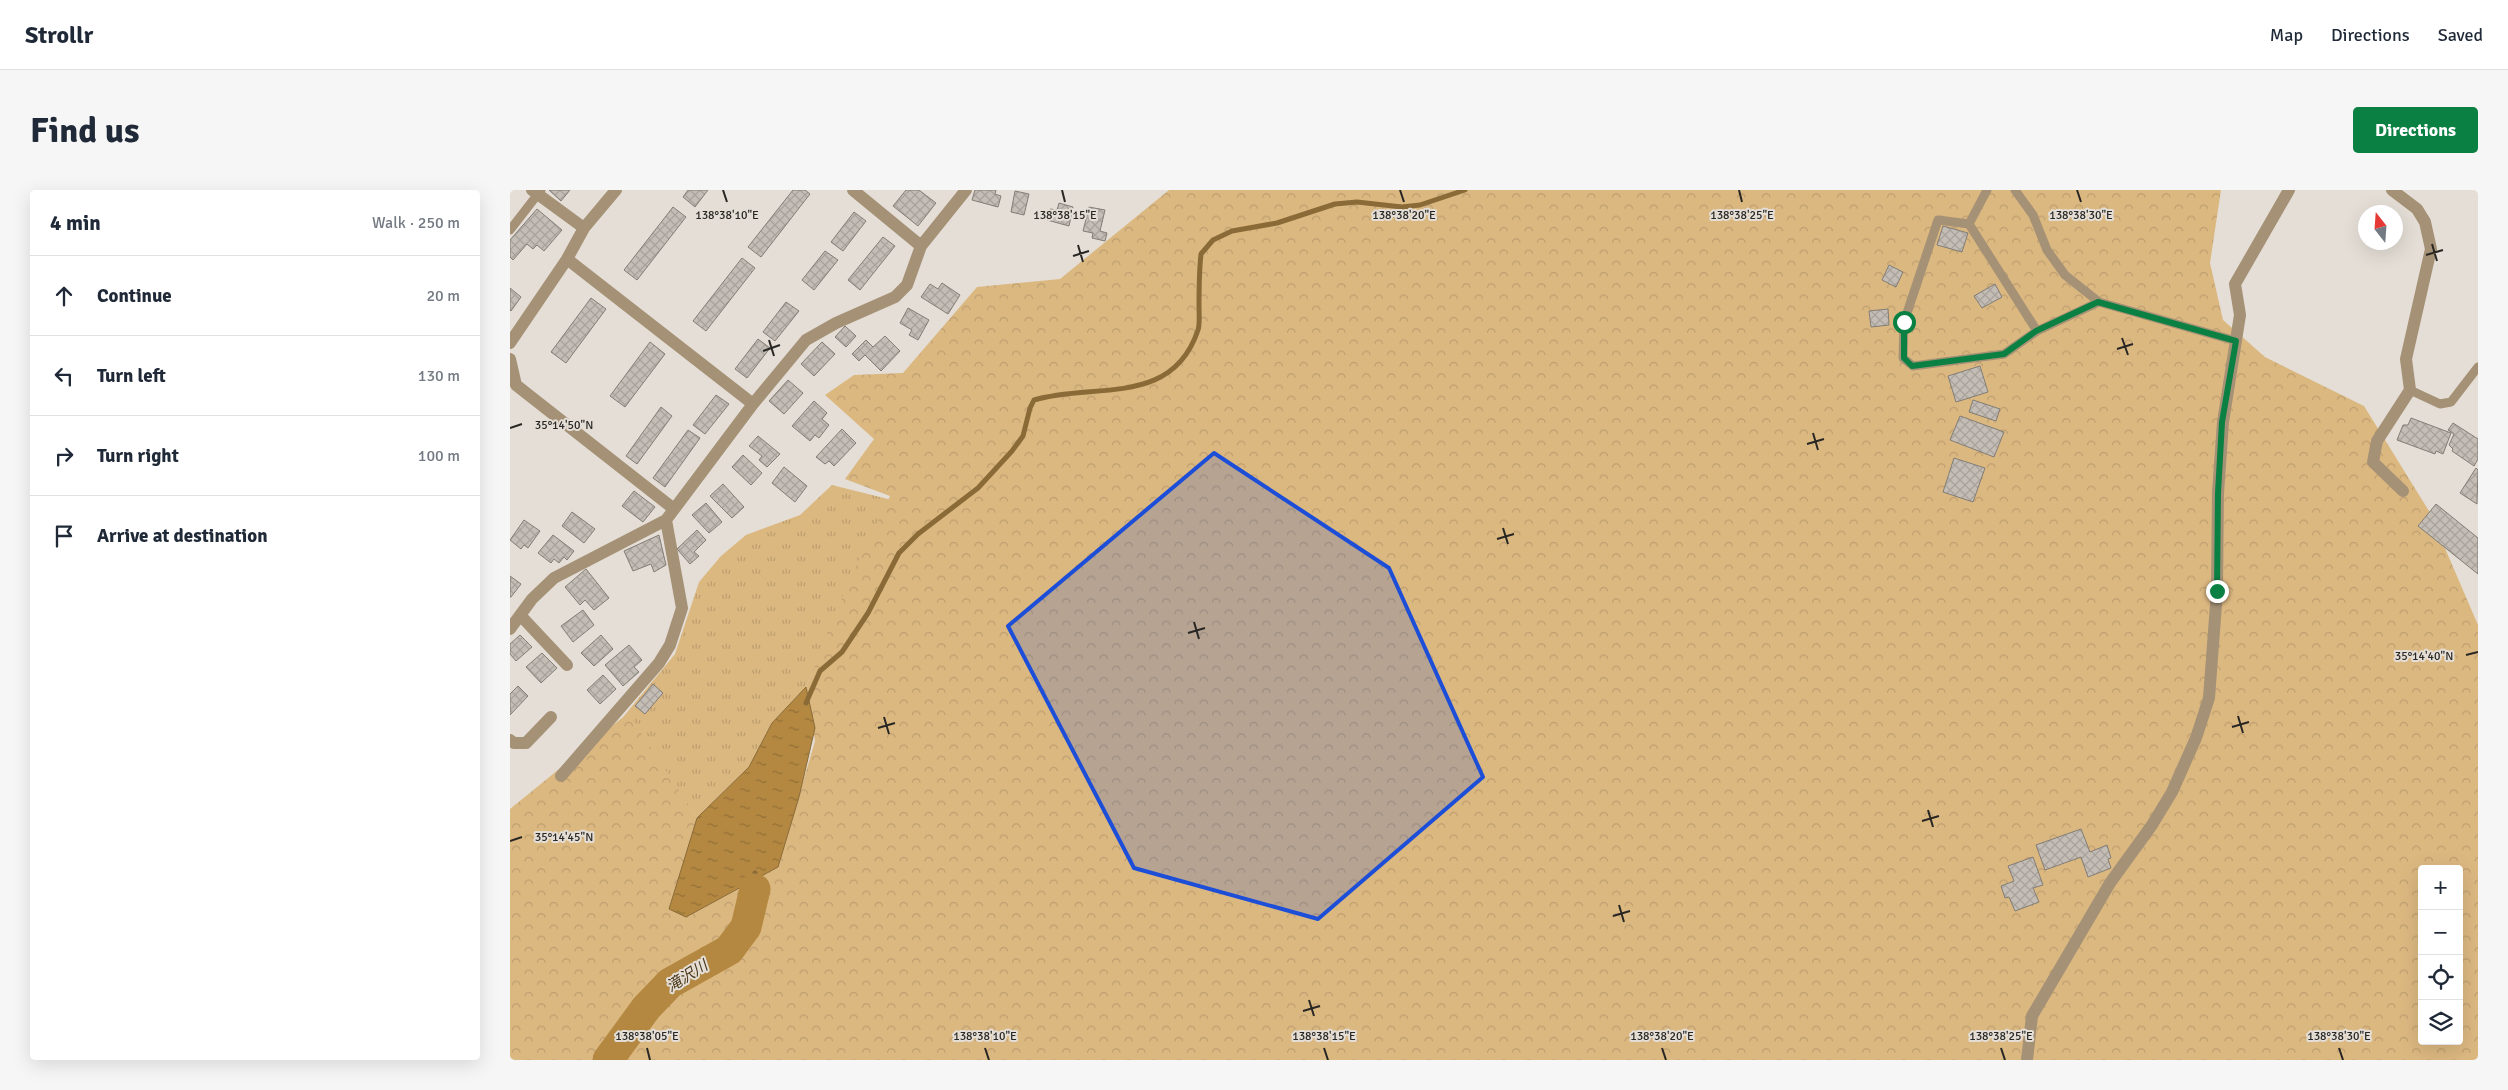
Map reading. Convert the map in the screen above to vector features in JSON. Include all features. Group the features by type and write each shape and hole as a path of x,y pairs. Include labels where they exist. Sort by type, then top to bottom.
{"street":[{"path":"510,343 567,259 584,228 616,190"},
{"path":"853,190 921,246"},
{"path":"510,629 532,600 554,578 666,520 753,404 806,340 836,323 895,297 907,285 921,246 966,190"},
{"path":"2027,1060 2032,1016 2110,883 2152,825 2172,792 2196,738 2209,698 2216,600 2218,493 2222,422 2240,315 2234,284 2289,190"},
{"path":"2392,190 2417,209 2425,222 2430,249 2406,359 2410,390 2377,441 2373,462 2403,491"},
{"path":"538,192 584,228"},
{"path":"567,259 753,404"},
{"path":"510,359 516,384 674,509"},
{"path":"561,776 658,663 670,645 682,608 666,520"},
{"path":"521,616 568,665"},
{"path":"510,740 514,743 526,743 551,717"}],"lane":[{"path":"1969,224 1987,190"},
{"path":"2015,190 2034,215 2047,250 2065,275 2098,302 2236,341"},
{"path":"510,230 538,192"},
{"path":"1969,224 1938,220 1904,322 1904,358 1912,366 2004,354 2036,331 2098,302"},
{"path":"1969,224 2036,331"},
{"path":"2410,390 2440,404 2451,402 2478,367"}],"highlighted area":[{"path":"1214,453 1389,568 1483,777 1318,919 1134,868 1008,626"}],"green space":[{"path":"1169,190 2221,190 2210,263 2223,320 2265,357 2364,406 2429,511 2478,625 2478,1060 510,1060 510,809 628,713 697,818 674,902 686,917 778,867 815,741 806,687 850,578 890,496 845,479 874,439 825,395 854,375 903,373 977,287 1060,279"},
{"path":"832,485 892,500 856,568 806,687 772,723 749,767 697,818 624,716 675,654 699,582 721,556 746,535 800,515"}],"water":[{"path":"806,687 815,728 799,797 778,867 686,917 669,909 697,818 749,767 772,723"}],"building":[{"path":"549,190 570,190 561,201"},
{"path":"688,190 708,190 695,207 683,197"},
{"path":"793,190 805,190 810,194 761,257 748,247"},
{"path":"906,190 919,190 936,203 918,226 893,206"},
{"path":"975,190 996,190 995,194 1001,196 998,207 972,200"},
{"path":"1015,191 1029,194 1024,215 1011,212"},
{"path":"1059,203 1073,207 1069,226 1047,220 1050,209 1057,210"},
{"path":"673,207 686,217 637,280 624,270"},
{"path":"1089,207 1105,210 1100,231 1107,233 1105,241 1092,238 1093,233 1083,231"},
{"path":"537,209 562,230 544,251 537,245 533,249 527,244 513,260 510,257 510,240"},
{"path":"854,212 866,221 843,251 831,242"},
{"path":"1943,226 1968,233 1962,252 1937,245"},
{"path":"883,237 895,246 860,290 848,280"},
{"path":"825,251 838,260 814,290 802,280"},
{"path":"742,258 755,268 706,331 693,321"},
{"path":"1889,265 1903,272 1896,287 1882,280"},
{"path":"942,283 960,295 948,314 921,297 930,284 938,289"},
{"path":"1995,284 2002,297 1982,308 1974,296"},
{"path":"510,288 521,297 511,311 510,310"},
{"path":"591,298 606,309 566,363 551,352"},
{"path":"786,302 799,311 775,341 763,332"},
{"path":"908,308 929,320 918,340 909,335 912,330 900,323"},
{"path":"1888,309 1889,325 1871,327 1869,311"},
{"path":"845,326 856,336 846,347 835,337"},
{"path":"885,336 900,351 881,371 865,355 859,361 852,354 866,340 873,347"},
{"path":"758,339 770,348 747,378 735,369"},
{"path":"650,342 665,354 625,407 610,396"},
{"path":"822,342 835,354 814,376 801,364"},
{"path":"1980,366 1988,392 1956,402 1948,376"},
{"path":"788,380 803,393 784,414 769,401"},
{"path":"716,395 729,404 705,434 693,425"},
{"path":"1973,400 2000,409 1996,421 1969,412"},
{"path":"814,401 827,413 822,419 829,425 819,438 815,435 810,441 792,426"},
{"path":"661,407 672,416 637,464 626,456"},
{"path":"1960,416 2004,432 1994,457 1950,440"},
{"path":"2411,418 2451,433 2443,454 2436,451 2435,454 2397,440 2403,425 2408,425"},
{"path":"2453,423 2478,439 2478,459 2474,466 2452,451 2453,449 2449,445 2454,434 2448,430"},
{"path":"842,429 856,443 834,466 829,461 825,464 816,457"},
{"path":"688,430 700,438 665,487 653,478"},
{"path":"758,436 780,454 767,467 759,460 762,456 749,446"},
{"path":"743,455 762,473 751,485 732,467"},
{"path":"1954,458 1985,468 1973,502 1943,492"},
{"path":"784,467 807,486 795,502 772,483"},
{"path":"2476,468 2478,470 2477,504 2460,493"},
{"path":"723,484 744,507 732,518 710,496"},
{"path":"634,491 655,507 643,522 622,506"},
{"path":"706,503 722,522 709,533 692,515"},
{"path":"2436,504 2478,538 2478,574 2418,526"},
{"path":"572,512 595,529 584,543 562,526"},
{"path":"524,520 540,531 528,548 524,545 521,549 510,540"},
{"path":"697,530 706,540 694,552 699,556 690,564 677,549"},
{"path":"553,535 574,551 567,560 564,557 559,563 554,559 551,563 538,553"},
{"path":"659,535 666,565 654,572 651,564 633,571 624,551"},
{"path":"586,569 609,598 594,610 585,600 580,605 565,587"},
{"path":"510,576 521,584 511,597 510,597"},
{"path":"583,610 594,625 573,642 561,626"},
{"path":"520,635 532,647 516,661 510,654 510,644"},
{"path":"601,635 613,649 594,666 581,653"},
{"path":"629,645 642,660 634,667 639,672 623,686 605,665"},
{"path":"542,653 557,668 541,683 526,667"},
{"path":"603,675 616,689 600,704 587,690"},
{"path":"653,684 663,693 645,714 635,706"},
{"path":"518,686 528,696 510,715 510,694"},
{"path":"2081,829 2090,852 2107,845 2111,858 2108,859 2111,868 2088,877 2081,857 2045,870 2036,845"},
{"path":"2033,857 2043,885 2033,888 2039,902 2015,911 2009,897 2005,898 2001,886 2014,881 2008,866"}],"waterway":[{"path":"806,703 820,671 842,652 868,613 899,553 918,534 978,488 1012,451 1023,436 1034,400 1057,395 1128,388 1150,382 1170,371 1186,355 1199,328 1201,254 1213,240 1232,231 1277,223 1335,204 1357,202 1402,207 1420,205 1465,190"},
{"path":"755,873 755,889"},
{"name":"滝沢川","path":"608,1060 646,1008 670,983 729,950 746,927 755,889"}],"route":[{"path":"1904,322 1904,358 1912,366 2004,354 2036,331 2098,302 2236,341 2222,422 2218,493 2217,591"}]}
